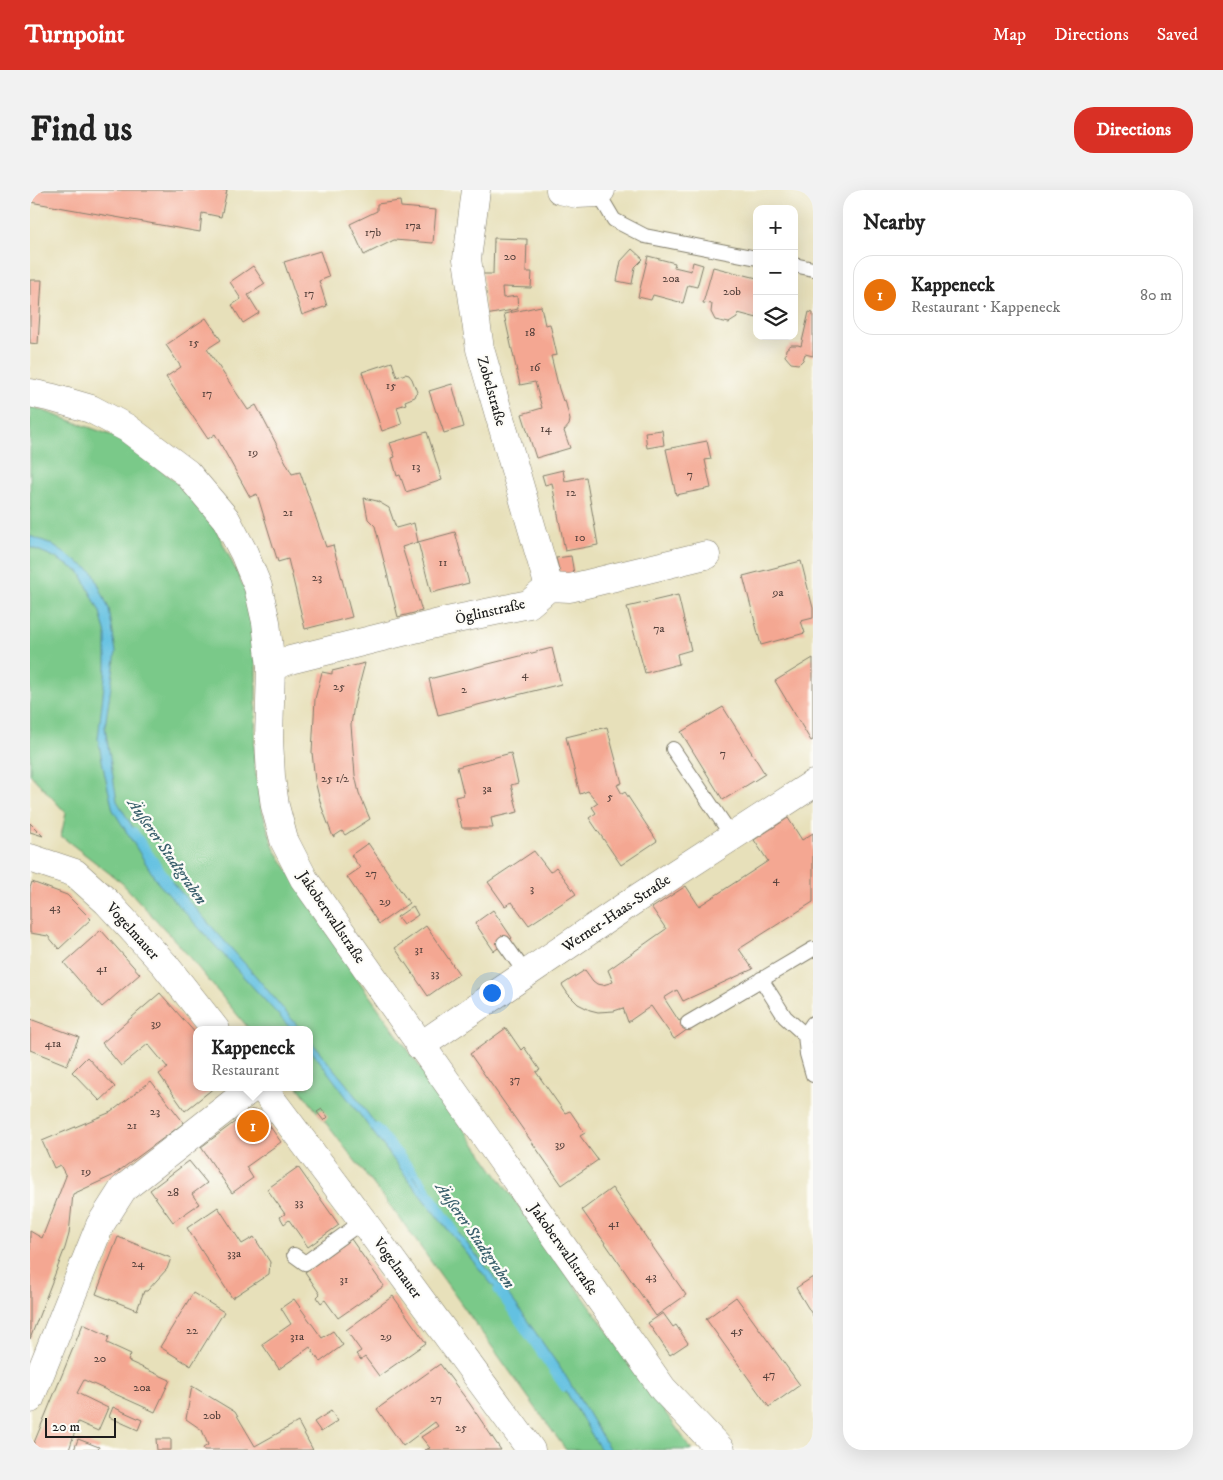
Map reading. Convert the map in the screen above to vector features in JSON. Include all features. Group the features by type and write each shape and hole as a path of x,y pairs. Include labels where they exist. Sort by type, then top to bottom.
{"street":[{"name":"Zobelstraße","path":"476,190 467,259 480,349 548,587"},
{"path":"560,190 577,194 600,192"},
{"name":"Jakoberwallstraße","path":"30,393 90,409 127,428 187,473 226,519 244,553 258,587 266,622 270,667 269,739 275,806 284,840 304,879 663,1389 720,1450"},
{"path":"548,587 570,588 706,555"},
{"name":"Öglinstraße","path":"270,667 290,660 447,621 529,604 548,587"},
{"name":"Werner-Haas-Straße","path":"420,1046 633,901 813,784"},
{"name":"Vogelmauer","path":"30,858 75,873 107,902 165,965 213,1026"},
{"path":"30,1399 100,1225 123,1189 248,1091"},
{"name":"Vogelmauer","path":"265,1091 531,1450"}],"lane":[{"path":"600,192 614,220 645,236 753,257"},
{"path":"798,266 813,269"},
{"path":"673,749 732,836"},
{"path":"504,944 526,974"},
{"path":"688,1022 813,948"},
{"path":"761,979 785,1017 805,1036"},
{"path":"813,1023 805,1036 806,1054 813,1075"},
{"path":"294,1255 304,1263 363,1221"}],"green space":[{"path":"30,406 119,438 178,483 216,529 245,589 256,642 254,760 260,804 274,848 359,981 692,1450 566,1450 404,1224 301,1091 313,1091 313,1026 247,1026 180,946 122,883 61,836 66,813 30,774"}],"water":[{"path":"30,536 49,543 93,572 109,609 116,652 105,727 117,801 153,861 298,1026 288,1026 158,883 113,810 98,739 106,667 106,635 100,612 80,572 52,556 30,547"},
{"path":"313,1044 347,1085 419,1184 515,1303 565,1375 610,1450 601,1450 540,1348 506,1302 423,1199 313,1053"}],"building":[{"path":"30,190 227,190 221,217 202,213 200,232 30,202"},
{"path":"400,201 401,207 436,210 433,243 394,240 364,255 350,224 377,211 377,204"},
{"path":"494,238 527,239 526,272 532,272 531,288 502,287 503,298 517,296 518,309 486,315 483,274 493,274"},
{"path":"632,249 643,259 635,267 632,284 617,281 621,261"},
{"path":"320,251 329,277 319,281 327,306 302,315 284,262"},
{"path":"648,256 675,263 674,267 691,271 693,262 703,265 697,287 688,285 683,303 653,295 651,300 638,297"},
{"path":"253,266 265,284 248,295 259,313 243,323 232,305 241,299 230,282"},
{"path":"713,267 753,277 753,317 738,313 737,318 729,323 715,320 711,312 712,304 703,303"},
{"path":"30,280 42,280 38,344 30,343"},
{"path":"541,306 545,325 550,324 557,355 551,356 559,389 563,401 565,400 570,420 569,425 564,431 570,448 536,458 522,414 542,408 535,382 520,385 504,314"},
{"path":"809,312 813,313 813,356 805,354 800,363 791,363 785,356 786,349 791,345 801,346"},
{"path":"206,318 221,340 207,349 248,410 256,405 292,474 300,472 326,547 333,545 352,617 305,629 288,559 278,562 257,494 250,497 215,434 208,439 166,377 181,367 166,345"},
{"path":"392,362 397,377 405,374 409,375 417,392 415,397 405,401 406,404 397,407 402,424 382,431 362,372"},
{"path":"452,384 464,427 444,433 429,391"},
{"path":"662,430 664,445 647,448 645,432"},
{"path":"427,432 442,480 406,492 400,475 397,476 392,458 395,457 390,443"},
{"path":"707,441 711,459 705,460 711,488 676,495 666,449"},
{"path":"563,470 565,481 586,477 598,545 565,551 552,483 545,485 542,475"},
{"path":"364,498 377,501 389,508 396,528 414,523 418,542 402,547 422,611 398,617 375,526 368,519"},
{"path":"455,532 469,583 431,593 418,542"},
{"path":"571,556 574,574 561,577 556,558"},
{"path":"801,561 813,608 813,618 801,621 805,633 761,645 743,576"},
{"path":"678,595 691,650 677,654 679,664 645,673 627,607"},
{"path":"552,648 561,684 438,715 429,679"},
{"path":"813,658 813,740 811,741 775,681"},
{"path":"365,663 351,725 355,775 359,793 370,819 345,835 342,831 333,837 321,805 315,781 312,752 315,699 322,672 332,674 332,671"},
{"path":"723,707 765,774 723,800 681,732"},
{"path":"607,727 622,783 617,785 622,794 625,792 657,841 621,865 589,818 596,813 592,807 598,803 588,791 580,794 566,737"},
{"path":"511,753 518,783 511,785 518,812 491,818 493,828 462,828 455,797 464,795 457,767"},
{"path":"788,818 802,840 813,833 813,902 739,949 753,969 683,1001 677,990 664,998 679,1021 685,1017 691,1027 674,1039 651,1006 628,1022 623,1008 614,1011 598,1012 590,1010 578,1004 568,994 562,985 585,970 597,984 603,985 613,982 608,970 666,929 652,908 686,886 699,906 768,861 754,840"},
{"path":"30,823 43,836 30,832"},
{"path":"368,843 409,903 379,924 347,877 360,868 351,855"},
{"path":"534,851 550,872 556,867 576,894 529,925 512,902 505,906 488,882"},
{"path":"32,882 67,895 91,919 59,949 48,936 30,933 30,888"},
{"path":"413,906 418,915 403,925 397,917"},
{"path":"493,910 512,938 494,951 475,923"},
{"path":"426,926 459,974 428,996 395,948"},
{"path":"101,930 140,974 102,1007 64,963"},
{"path":"160,993 193,1030 193,1091 210,1091 185,1111 159,1074 168,1068 148,1044 121,1066 102,1043"},
{"path":"30,1019 79,1037 67,1065 30,1050"},
{"path":"506,1028 521,1050 524,1047 540,1070 536,1072 565,1113 570,1111 585,1133 580,1136 598,1160 562,1185 470,1054"},
{"path":"87,1057 115,1087 100,1101 72,1072"},
{"path":"151,1081 184,1123 112,1176 73,1194 69,1234 65,1248 30,1339 30,1231 42,1238 66,1176 60,1165 54,1168 42,1141 111,1112"},
{"path":"322,1109 328,1117 324,1121 317,1112"},
{"path":"251,1110 259,1111 281,1142 246,1167 253,1178 232,1193 201,1147"},
{"path":"189,1161 207,1183 192,1194 199,1204 173,1222 150,1190"},
{"path":"298,1167 339,1225 308,1247 289,1220 284,1224 280,1217 285,1214 267,1189"},
{"path":"612,1188 686,1295 656,1316 582,1210"},
{"path":"218,1207 242,1244 254,1237 270,1262 269,1274 232,1298 187,1228"},
{"path":"118,1237 171,1258 167,1269 147,1291 144,1291 137,1310 96,1294"},
{"path":"351,1239 384,1286 338,1318 325,1300 321,1303 317,1297 320,1294 305,1272"},
{"path":"813,1277 813,1316 796,1288"},
{"path":"193,1293 224,1312 191,1366 160,1347"},
{"path":"393,1296 426,1343 379,1376 365,1357 361,1360 356,1354 361,1351 346,1330"},
{"path":"736,1297 800,1385 769,1407 706,1319"},
{"path":"294,1299 322,1338 333,1331 343,1345 320,1362 310,1347 279,1369 262,1344 291,1324 281,1308"},
{"path":"663,1313 673,1327 676,1325 688,1343 670,1355 648,1323"},
{"path":"83,1324 109,1336 107,1343 131,1354 128,1361 170,1380 155,1412 84,1380 77,1393 108,1408 98,1431 78,1422 69,1450 31,1450"},
{"path":"440,1364 501,1450 424,1450 430,1448 421,1437 438,1426 435,1422 403,1446 377,1409"},
{"path":"192,1386 235,1412 255,1446 298,1422 313,1450 204,1450 203,1448 208,1445 202,1430 186,1419"},
{"path":"113,1407 142,1420 138,1430 109,1417"},
{"path":"331,1411 338,1421 321,1432 314,1422"},
{"path":"78,1439 99,1447 98,1450 74,1450"},
{"path":"156,1439 171,1439 171,1450 157,1450"}],"waterway":[{"name":"Äußerer Stadtgraben","path":"134,831 168,880"},
{"name":"Äußerer Stadtgraben","path":"377,1127 421,1180 455,1230"},
{"name":"Äußerer Stadtgraben","path":"497,1290 564,1388"}],"place":[{"name":"Kappeneck","path":"253,1126"}]}
